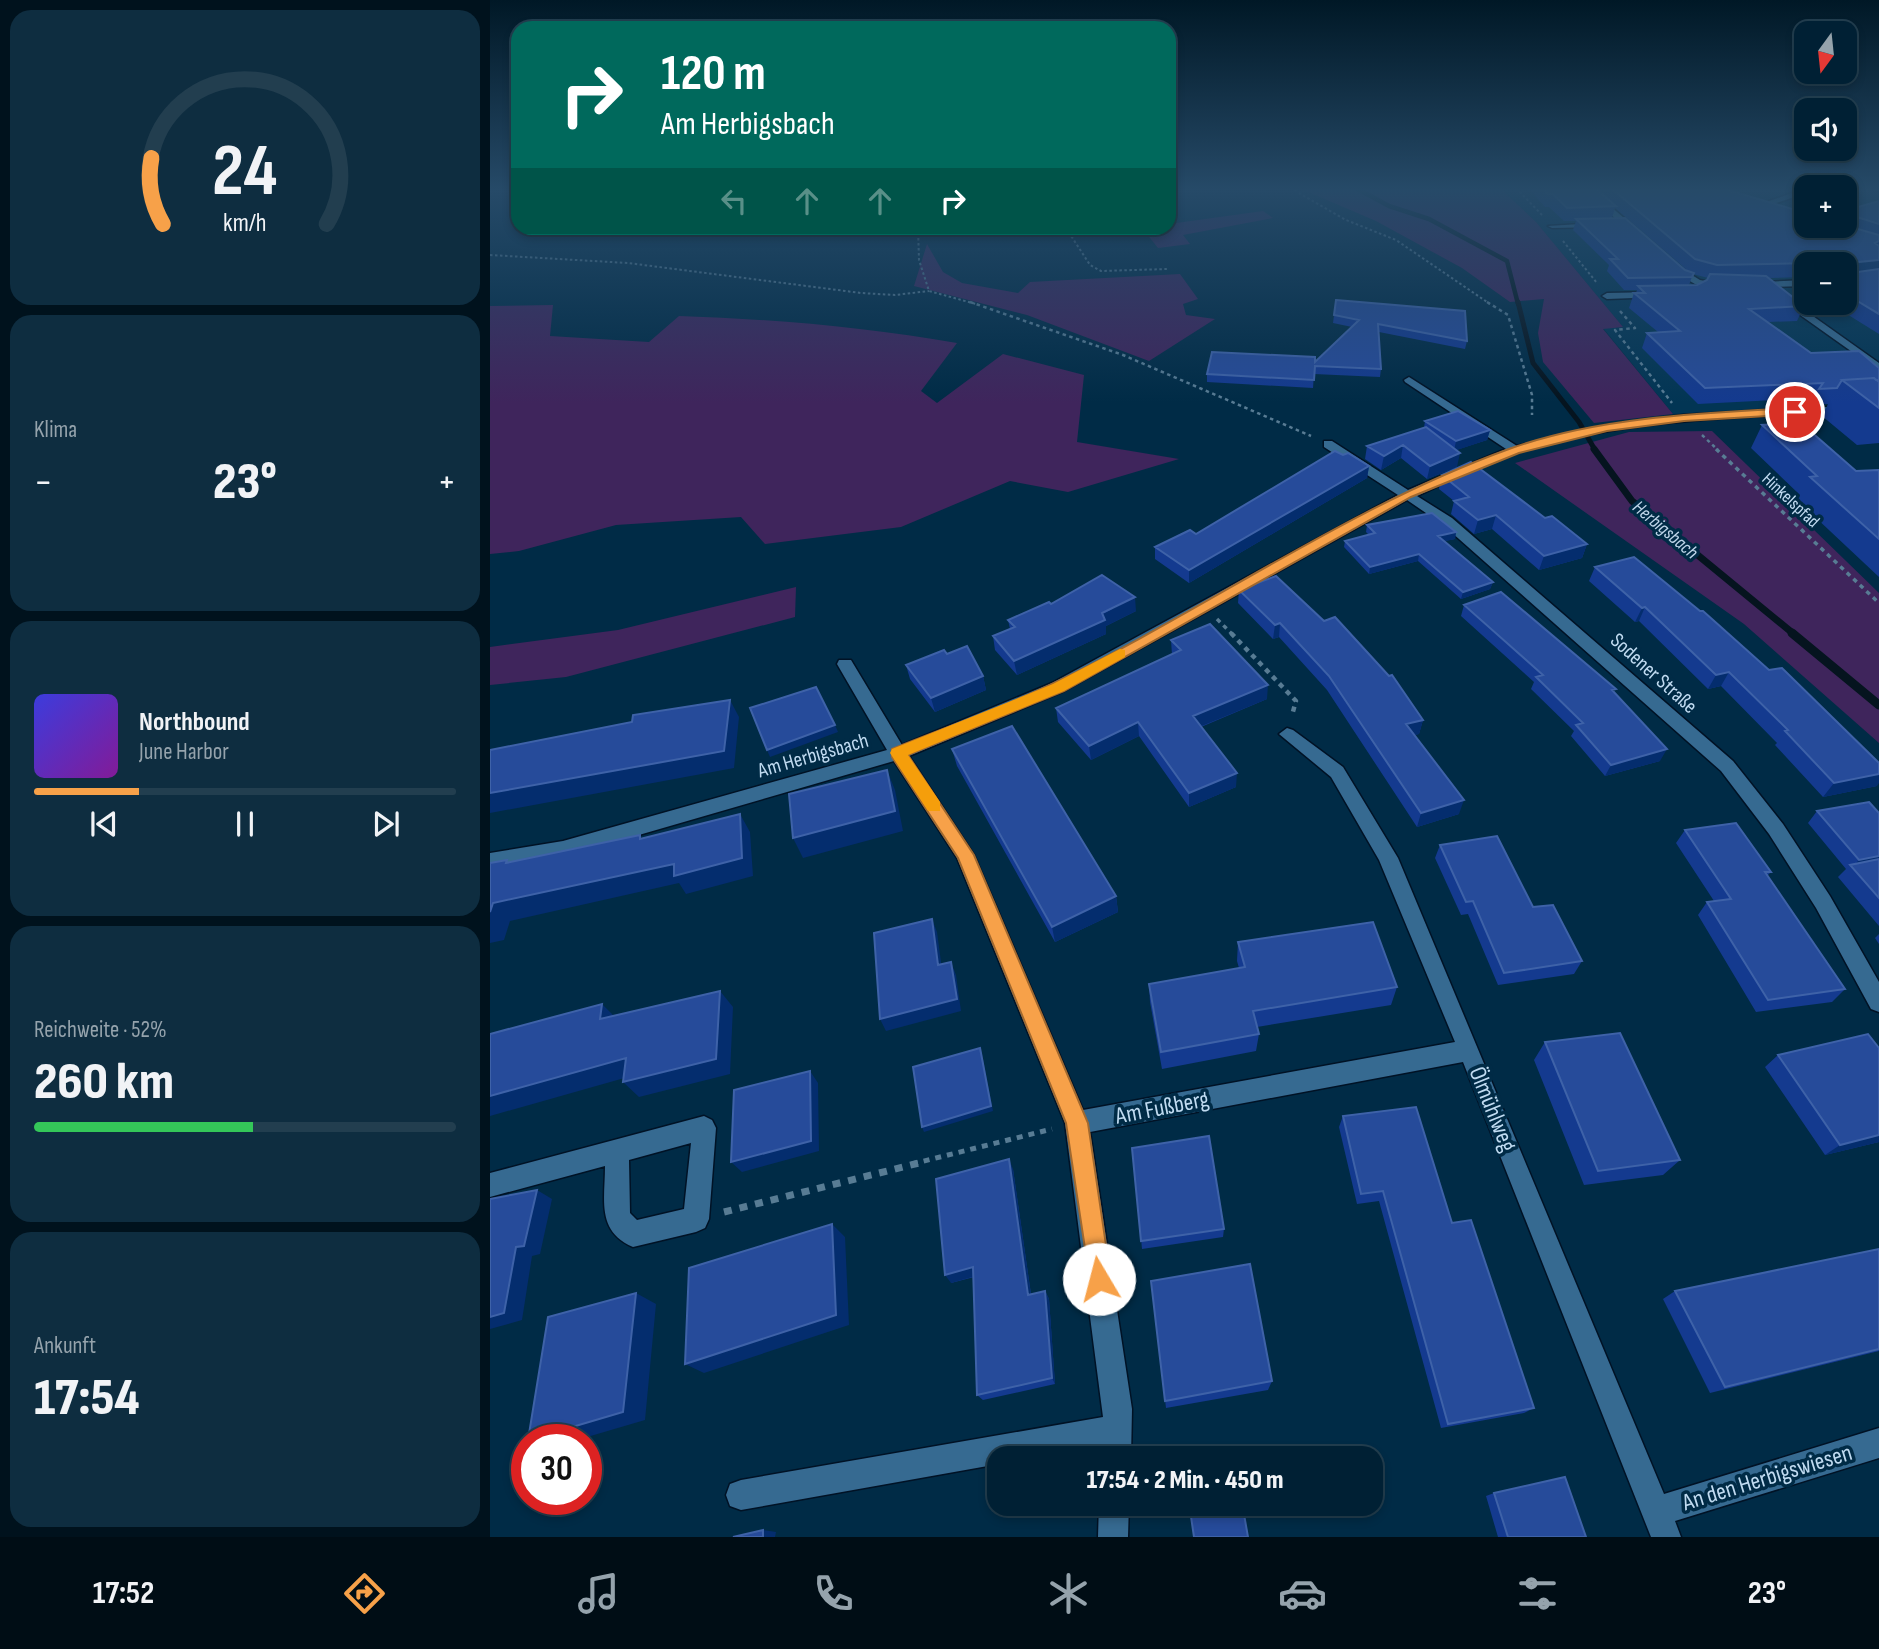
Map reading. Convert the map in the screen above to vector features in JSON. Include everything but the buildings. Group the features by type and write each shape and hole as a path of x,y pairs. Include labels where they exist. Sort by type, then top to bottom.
{"street":[{"path":"1666,260 1679,273 1698,282 1737,286"},
{"path":"1691,294 1697,290 1698,282"},
{"path":"1750,285 1794,284"},
{"path":"1763,285 1879,368"},
{"path":"1607,296 1666,294"},
{"path":"1409,380 1515,450"},
{"name":"Am Herbigsbach","path":"490,861 562,849 898,753 1058,687 1407,495 1515,450 1607,428 1684,418 1879,407"},
{"name":"Sodener Straße","path":"1328,444 1457,529 1727,766 1776,829 1823,902 1879,1002"},
{"path":"845,664 898,753 965,855 1077,1123 1118,1409 1116,1446"},
{"name":"Ölmühlweg","path":"1287,734 1337,772 1388,858 1469,1050 1661,1524"},
{"name":"Am Fußberg","path":"1077,1123 1469,1050"},
{"path":"490,1185 617,1151 704,1128 696,1220 633,1234 617,1219 617,1151"},
{"path":"741,1495 1117,1429"},
{"name":"An den Herbigswiesen","path":"1661,1524 1879,1443"},
{"path":"1113,1537 1114,1516"}],"path":[{"path":"572,260 628,263 861,293 895,295 929,291 1020,316 1102,347 1328,444"},
{"path":"919,260 929,291"},
{"path":"1087,260 1101,271 1167,269"},
{"path":"1423,260 1447,273 1466,290 1508,315 1532,394 1532,415"},
{"name":"Hinkelspfad","path":"1684,418 1879,603"},
{"path":"1205,606 1296,701"},
{"path":"696,1220 1077,1123"}],"shaded area":[{"path":"922,260 936,260 943,272 962,283 1018,293 1030,282 1180,274 1198,299 1183,304 1186,315 1215,319 1149,361 1027,315 914,286"},
{"path":"1447,260 1567,260 1623,327 1603,329 1673,414 1594,423 1543,362 1538,333 1544,299 1510,302"},
{"path":"1567,260 1794,260 1794,315 1857,315 1857,260 1879,260 1879,401 1673,414 1603,328 1622,326"},
{"path":"553,305 550,336 649,342 679,316 818,325 957,343 921,391 937,403 1003,354 1084,375 1077,442 1179,459 1068,492 1010,481 901,527 765,544 741,517 616,525 519,551 490,554 490,306"},
{"path":"1712,431 1879,593 1879,743 1744,624 1515,463 1629,432"},
{"path":"796,587 795,617 566,677 490,685 490,647 618,630"}],"waterway":[{"name":"Herbigsbach","path":"1505,260 1518,304"},
{"name":"Herbigsbach","path":"1518,302 1533,363 1579,422 1595,450"},
{"name":"Herbigsbach","path":"1594,449 1632,501 1795,635"},
{"name":"Herbigsbach","path":"1792,633 1879,705"}],"slow traffic":[{"path":"934,807 898,753 1058,687 1120,653"}],"route":[{"path":"1099,1279 1077,1123 965,855 898,753 1058,687 1407,495 1515,450 1607,428 1684,418 1795,412"}]}
